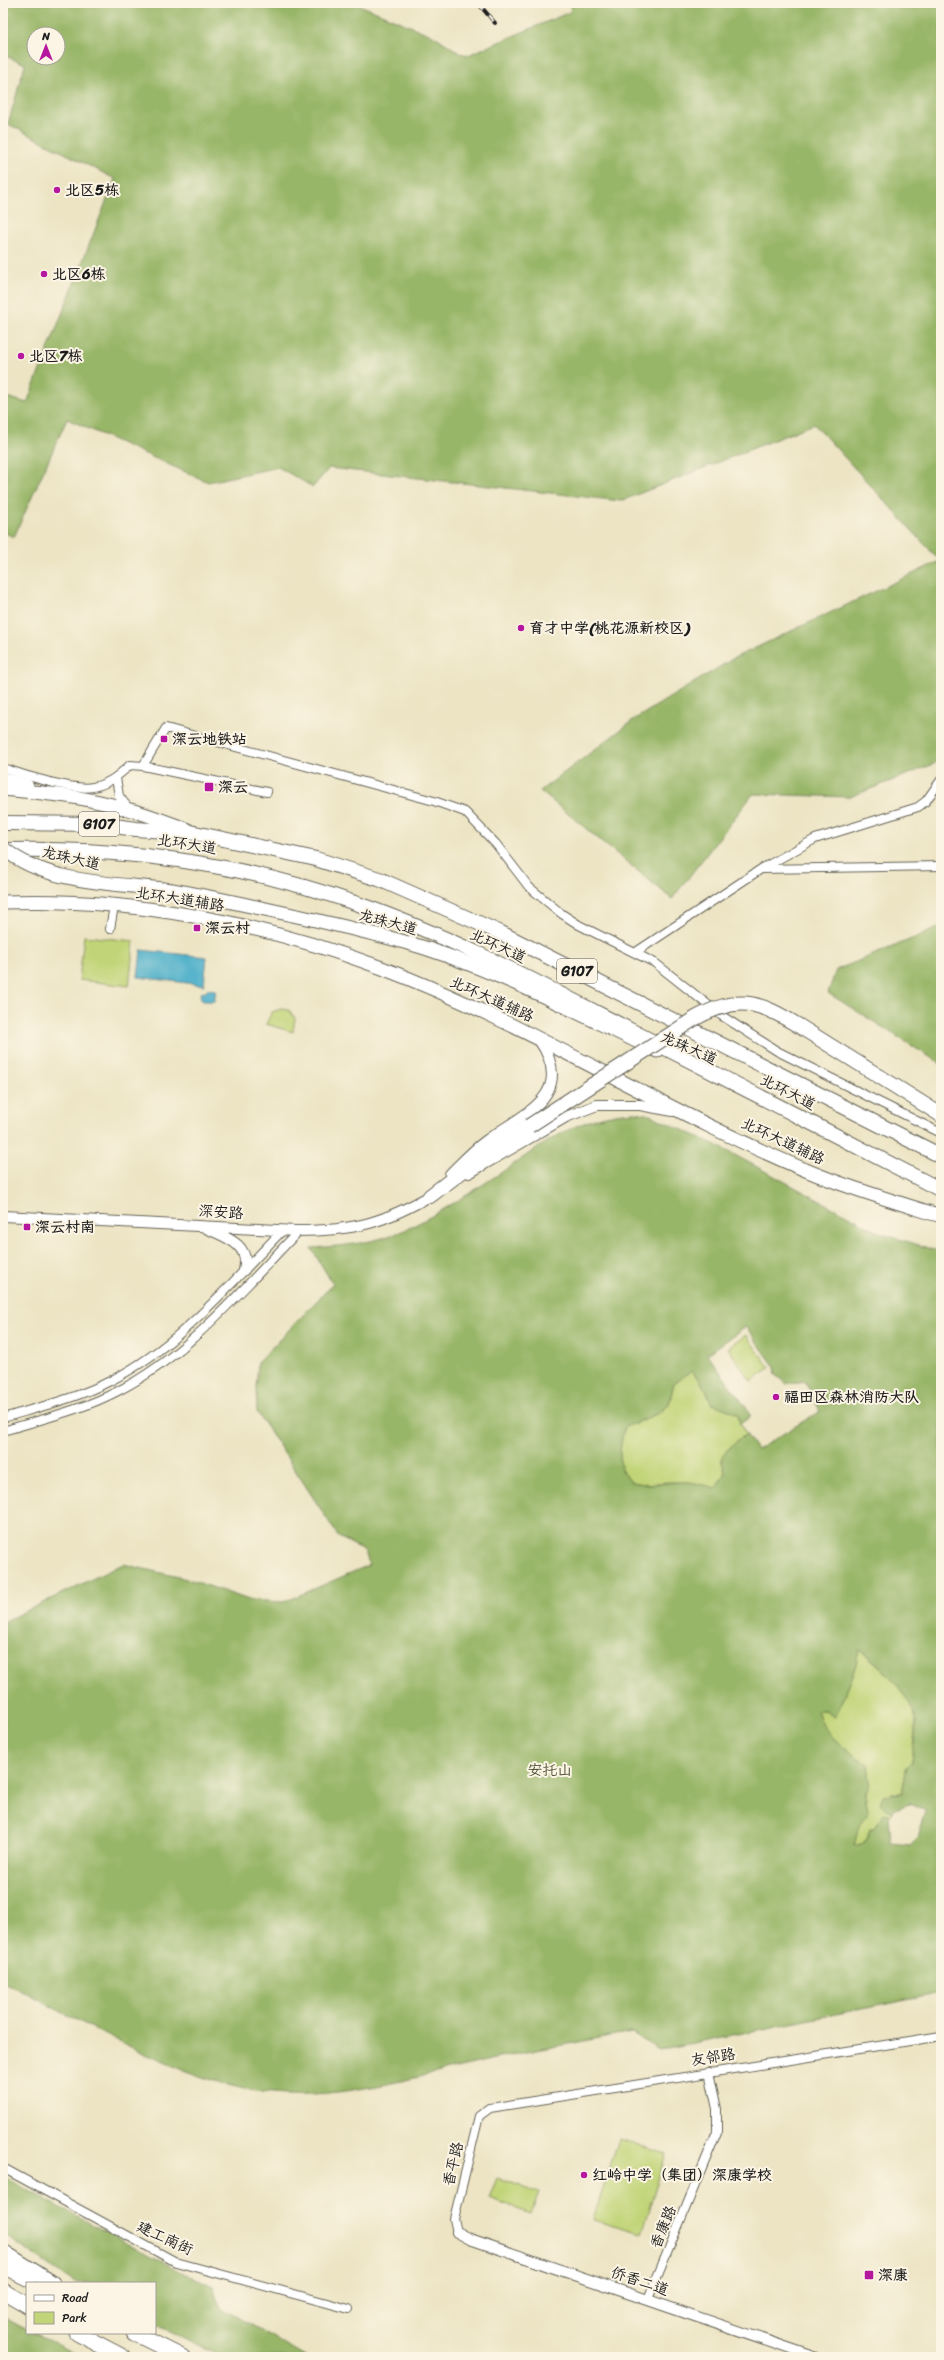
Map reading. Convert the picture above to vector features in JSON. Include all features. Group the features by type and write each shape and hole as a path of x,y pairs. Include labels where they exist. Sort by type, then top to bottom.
{"highway":[{"name":"北环大道","path":"3,823 100,824 136,829 195,833 316,859 379,879 434,902 638,1001 941,1156"},
{"name":"北环大道","path":"3,849 46,849 133,853 188,860 301,886 359,904 493,961 941,1190"},
{"path":"430,1196 481,1157 694,1019 716,1008 737,1003 758,1005 770,1010 799,1026 941,1115"},
{"path":"3,2252 50,2282"},
{"path":"3,2266 34,2282"},
{"path":"3,2291 26,2304"},
{"path":"3,2297 26,2308"},
{"path":"78,2334 123,2357"},
{"path":"136,2334 182,2357"}],"main road":[{"path":"3,779 53,794 129,809 195,833"},
{"path":"3,790 53,794"},
{"name":"龙珠大道","path":"3,849 13,857 42,871 72,878 172,890 228,900 377,934 426,948 493,975 685,1064 748,1090"},
{"name":"北环大道辅路","path":"3,902 114,906 193,916 237,924 314,946 382,968 510,1024 689,1115 806,1170 860,1192 941,1216"}],"street":[{"path":"143,766 166,728 441,803 465,812 543,900 579,925 636,952 655,963 722,1016 777,1051 941,1133"},
{"path":"3,768 66,785 92,787 116,778 130,765 143,766 267,792"},
{"path":"116,778 119,796 129,809"},
{"path":"636,952 761,869 815,839 918,807 929,798 941,780"},
{"path":"761,869 941,866"},
{"path":"110,929 114,906"},
{"path":"430,1196 474,1151 531,1110 549,1091 551,1080 550,1060 538,1038"},
{"path":"430,1196 559,1121 579,1111 597,1105 640,1105 689,1115"},
{"name":"深安路","path":"3,1216 299,1231 332,1230 367,1224 409,1209 430,1196"},
{"path":"202,1226 240,1246 245,1258 244,1270"},
{"path":"3,1418 75,1396 129,1372 177,1337 283,1230"},
{"path":"3,1431 98,1400 152,1371 200,1332 299,1231"},
{"name":"友邻路","path":"490,2108 941,2036"},
{"name":"香康路","path":"648,2300 716,2132 717,2109 709,2072"},
{"name":"香平路","path":"457,2232 454,2219 479,2116 490,2108"},
{"name":"建工南街","path":"3,2168 176,2262 349,2309"},
{"name":"侨香二道","path":"457,2232 470,2239 814,2357"}],"green space":[{"path":"3,3 355,3 436,37 460,53 468,55 570,12 572,3 941,3 941,756 934,764 850,797 753,794 672,899 540,791 635,719 734,658 940,561 814,424 621,501 329,468 313,487 278,467 208,482 67,419 14,537 3,532 3,396 27,403 115,179 8,124 25,64 3,55"},
{"path":"941,927 941,1064 828,993 836,970"},
{"path":"84,936 134,941 129,986 79,980"},
{"path":"281,1009 289,1010 295,1018 293,1032 266,1024 272,1012"},
{"name":"安托山","path":"635,1112 650,1115 718,1146 880,1233 941,1252 941,1993 658,2050 631,2032 519,2054 356,2090 292,2094 260,2092 228,2085 170,2065 114,2039 3,1982 3,1622 123,1564 191,1580 249,1600 284,1602 369,1565 365,1551 339,1537 257,1412 256,1387 258,1362 333,1284 311,1248 361,1243 385,1237 409,1228 456,1202 534,1150 564,1132 597,1118","holes":["746,1327 775,1367 776,1375 786,1384 805,1381 820,1411 757,1450 746,1434 727,1450 721,1459 725,1472 716,1488 689,1482 643,1484 629,1480 624,1475 620,1459 621,1442 625,1427 659,1413 669,1404 674,1383 692,1371 706,1390 711,1403 738,1414 740,1424 750,1417 750,1413 707,1354","859,1650 885,1671 909,1703 914,1713 916,1727 911,1762 907,1766 902,1793 883,1795 880,1803 887,1810 893,1812 895,1809 909,1804 926,1811 918,1837 910,1845 891,1843 889,1815 883,1814 876,1827 870,1830 864,1843 854,1846 859,1826 868,1812 865,1795 870,1783 868,1764 837,1742 825,1728 817,1711 825,1711 835,1717 856,1665"]},
{"path":"746,1335 770,1368 751,1381 728,1348"},
{"path":"692,1370 706,1390 711,1403 738,1414 740,1424 746,1434 727,1450 725,1472 716,1488 677,1482 641,1484 629,1480 624,1475 620,1459 621,1442 625,1427 659,1413 669,1404 674,1383"},
{"path":"859,1650 876,1663 903,1692 910,1703 916,1722 911,1762 907,1766 902,1793 891,1793 887,1810 893,1812 891,1816 883,1815 876,1827 870,1830 864,1843 854,1846 858,1828 868,1812 865,1795 870,1783 868,1764 844,1748 830,1735 820,1720 817,1711 825,1711 835,1717 856,1665"},
{"path":"619,2139 666,2154 641,2234 593,2220"},
{"path":"3,2177 182,2272 214,2286 221,2308 307,2357 221,2357 156,2324 156,2282 74,2282 3,2234"},
{"path":"497,2178 539,2192 531,2214 489,2199"},
{"path":"3,2316 26,2328 26,2334 36,2334 81,2357 18,2357 3,2349"}],"water":[{"path":"141,950 207,957 204,985 138,977"},
{"path":"208,989 216,990 214,1001 203,1001 201,999 200,993 206,992"}],"railway":[{"path":"478,3 495,23"}],"place":[{"name":"北区5栋","path":"57,190"},
{"name":"北区6栋","path":"44,274"},
{"name":"北区7栋","path":"21,356"},
{"name":"育才中学(桃花源新校区)","path":"521,628"},
{"name":"深云地铁站","path":"164,739"},
{"name":"深云","path":"209,787"},
{"name":"深云村","path":"197,928"},
{"name":"深云村南","path":"27,1227"},
{"name":"福田区森林消防大队","path":"776,1397"},
{"name":"红岭中学（集团）深康学校","path":"584,2175"},
{"name":"深康","path":"869,2275"}]}
